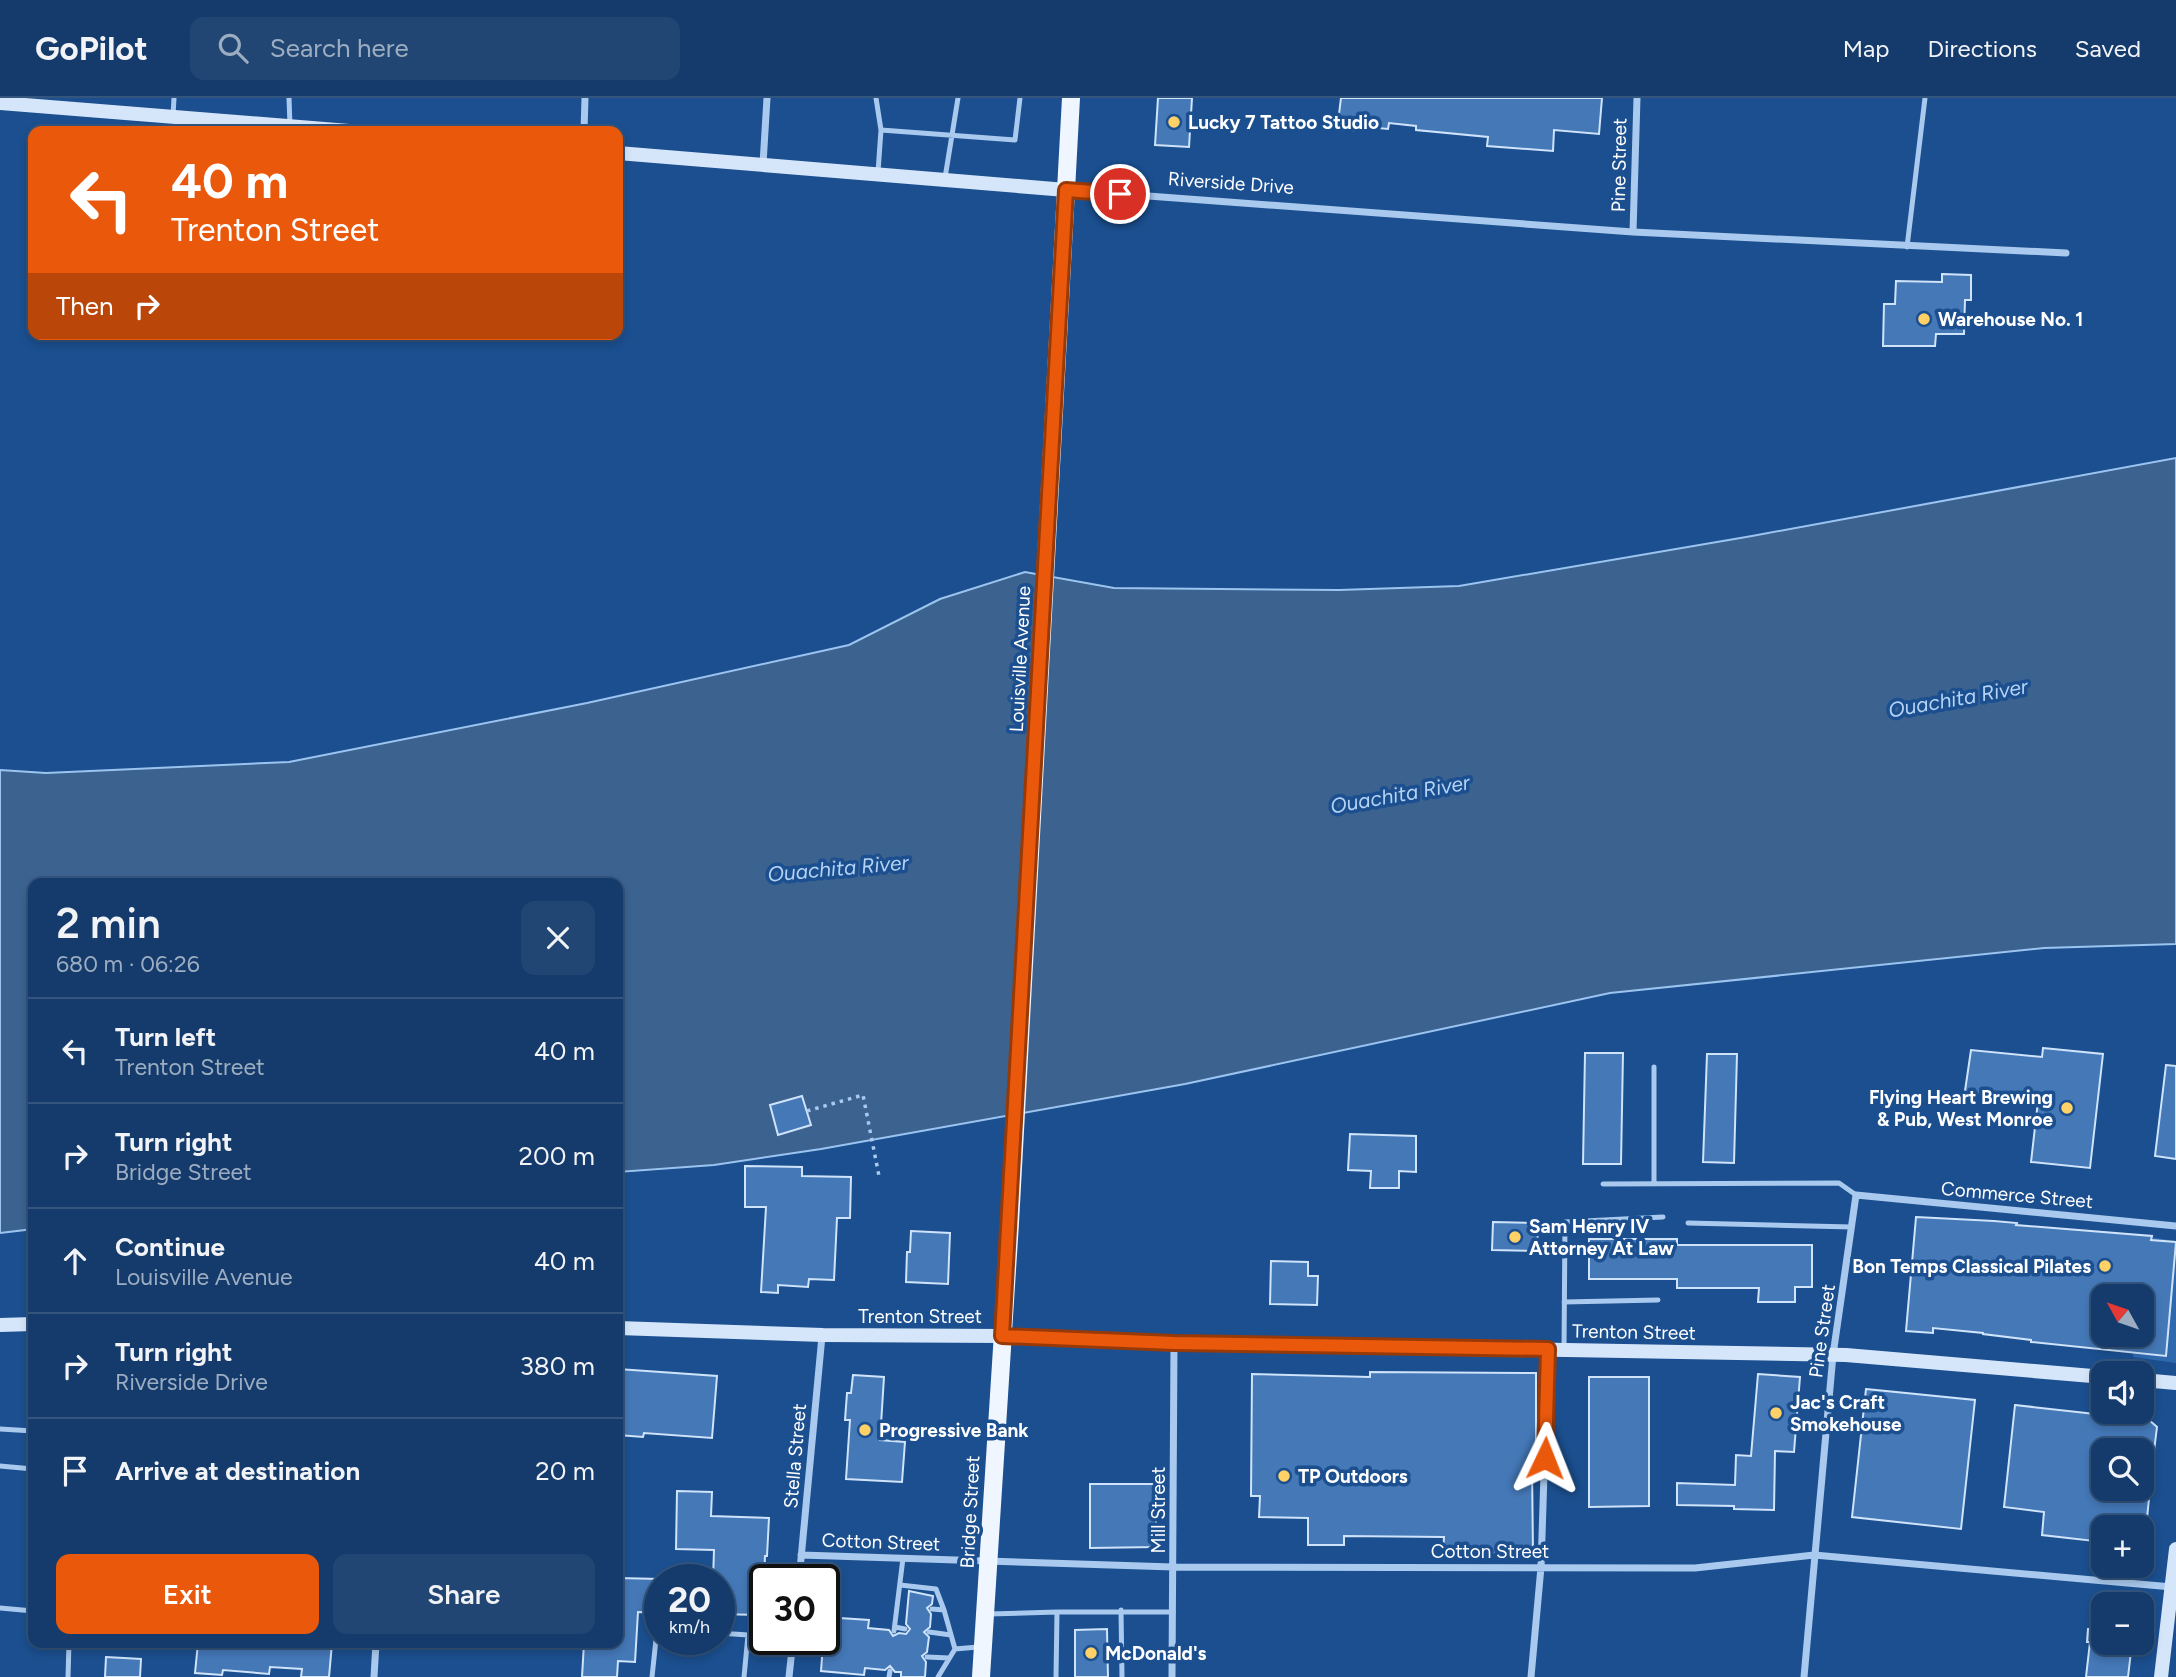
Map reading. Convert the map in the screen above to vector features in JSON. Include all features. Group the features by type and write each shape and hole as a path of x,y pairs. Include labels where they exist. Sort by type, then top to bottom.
{"main road":[{"name":"Louisville Avenue","path":"1010,1223 1071,98"},
{"name":"Bridge Street","path":"981,1677 1010,1223"}],"street":[{"path":"584,126 585,98"},
{"path":"763,164 767,98"},
{"name":"Pine Street","path":"1633,232 1637,98"},
{"path":"0,103 37,102 279,126"},
{"name":"Riverside Drive","path":"623,153 1066,190 1633,232 2066,253"},
{"name":"Pine Street","path":"1804,1677 1833,1355 1856,1195"},
{"name":"Commerce Street","path":"1856,1195 2176,1226"},
{"path":"0,1325 28,1324"},
{"name":"Trenton Street","path":"623,1328 822,1335 1002,1336 1174,1343 1833,1355 2091,1376"},
{"name":"Stella Street","path":"801,1564 822,1335"},
{"name":"Mill Street","path":"1172,1677 1174,1343"},
{"path":"1531,1677 1541,1567 1548,1349"},
{"path":"2154,1381 2176,1383"},
{"path":"2161,1677 2174,1587 2176,1549"},
{"name":"Cotton Street","path":"802,1555 1174,1567 1695,1568 1814,1555 2174,1587"},
{"path":"374,1677 376,1648"},
{"path":"789,1677 791,1655"}],"lane":[{"path":"173,116 174,98"},
{"path":"289,98 290,126"},
{"path":"876,98 881,130 878,174"},
{"path":"945,180 958,98"},
{"path":"881,130 1015,140 1020,98"},
{"path":"1907,247 1925,98"},
{"path":"1654,1067 1654,1184"},
{"path":"1603,1184 1839,1183 1856,1195"},
{"path":"1564,1350 1565,1222 1663,1217"},
{"path":"1688,1223 1852,1227"},
{"path":"1564,1302 1658,1300"},
{"path":"0,1429 28,1431"},
{"path":"0,1466 28,1469"},
{"path":"903,1558 894,1629 905,1629"},
{"path":"900,1585 936,1590 955,1649 937,1677"},
{"path":"897,1604 907,1606"},
{"path":"0,1608 28,1611"},
{"path":"932,1609 944,1610"},
{"path":"985,1614 1121,1610 1173,1612"},
{"path":"1121,1610 1122,1677"},
{"path":"1056,1677 1057,1612"},
{"path":"929,1632 951,1635"},
{"path":"735,1634 748,1635 744,1677"},
{"path":"955,1649 983,1647"},
{"path":"68,1677 69,1648"},
{"path":"652,1677 654,1655"},
{"path":"927,1657 949,1658"}],"path":[{"path":"807,1111 863,1095 879,1175"}],"shaded area":[{"path":"2143,1236 2176,1241 2176,1363 2133,1357 2133,1348 2154,1348 2154,1284 2143,1284"}],"water":[{"name":"Ouachita River","path":"2176,458 2176,944 2044,948 1610,993 1185,1084 821,1149 714,1165 623,1172 623,878 28,878 28,1230 0,1233 0,770 46,773 289,762 587,703 849,645 940,599 1025,572 1114,588 1339,590 1459,586 1752,536"}],"building":[{"name":"Lucky 7 Tattoo Studio","path":"1158,98 1192,98 1189,147 1155,145"},
{"path":"1341,98 1602,98 1599,134 1554,130 1553,151 1487,146 1488,137 1416,130 1416,126 1389,123 1388,129 1356,126 1355,131 1337,130"},
{"name":"Warehouse No. 1","path":"1942,274 1971,275 1971,300 1965,300 1964,334 1936,334 1935,346 1883,346 1884,304 1895,304 1896,281 1942,282"},
{"name":"Flying Heart Brewing & Pub, West Monroe","path":"2043,1048 2103,1054 2090,1168 2031,1162 2038,1101 1965,1091 1971,1050 2042,1057"},
{"path":"1585,1053 1623,1053 1621,1164 1583,1164"},
{"path":"1707,1054 1737,1054 1734,1163 1703,1162"},
{"path":"2166,1065 2176,1066 2176,1159 2155,1156"},
{"path":"802,1096 811,1125 778,1135 770,1105"},
{"path":"1350,1134 1416,1136 1416,1172 1399,1171 1399,1188 1370,1188 1371,1171 1348,1170"},
{"path":"745,1166 802,1167 802,1176 851,1177 850,1218 837,1218 834,1280 809,1279 808,1287 778,1285 778,1293 761,1292 766,1207 745,1207"},
{"path":"1916,1217 2017,1223 2016,1225 2152,1236 2151,1240 2176,1242 2166,1356 2031,1342 1983,1333 1933,1328 1933,1333 1906,1331"},
{"name":"Sam Henry IV Attorney At Law","path":"1493,1222 1538,1223 1537,1251 1492,1250"},
{"path":"911,1231 950,1233 948,1284 906,1282"},
{"path":"1589,1239 1677,1239 1677,1245 1812,1245 1812,1287 1795,1287 1795,1302 1758,1302 1759,1288 1677,1288 1677,1279 1589,1279"},
{"path":"1271,1261 1308,1262 1308,1276 1318,1276 1317,1305 1270,1304"},
{"path":"623,1369 717,1376 712,1438 644,1433 643,1437 623,1435"},
{"path":"1370,1372 1536,1373 1536,1466 1532,1466 1533,1553 1443,1554 1444,1537 1344,1536 1344,1545 1308,1545 1308,1518 1259,1517 1260,1496 1251,1496 1252,1374 1370,1377"},
{"path":"1758,1374 1800,1377 1794,1452 1775,1451 1774,1510 1677,1505 1677,1483 1735,1485 1736,1455 1751,1456"},
{"name":"Progressive Bank","path":"853,1375 884,1377 880,1440 905,1442 902,1482 846,1479 850,1420 845,1420 847,1393 851,1393"},
{"path":"1589,1377 1649,1377 1649,1506 1589,1507"},
{"path":"1866,1389 1975,1400 1961,1529 1852,1517"},
{"path":"2015,1405 2091,1414 2091,1424 2154,1424 2157,1427 2154,1451 2154,1438 2091,1438 2091,1501 2149,1501 2147,1515 2091,1515 2091,1541 2042,1535 2044,1512 2004,1507"},
{"path":"1090,1484 1156,1484 1156,1547 1090,1548"},
{"path":"677,1491 712,1492 711,1516 769,1518 765,1564 749,1564 749,1615 735,1614 735,1564 714,1564 714,1550 676,1549"},
{"path":"623,1578 644,1579 644,1612 638,1612 635,1662 618,1661 617,1677 582,1677 584,1648 623,1648"},
{"path":"909,1591 933,1596 932,1604 927,1608 931,1614 930,1627 924,1632 929,1637 927,1652 922,1656 926,1662 925,1677 901,1677 901,1672 895,1672 890,1666 885,1670 865,1668 864,1675 821,1671 822,1655 840,1655 840,1618 869,1620 868,1628 889,1630 893,1636 906,1634 910,1629 906,1624"},
{"name":"McDonald's","path":"1107,1629 1108,1677 1075,1677 1075,1630"},
{"path":"2088,1629 2091,1629 2091,1655 2131,1655 2128,1677 2086,1677 2090,1642 2087,1642"},
{"path":"198,1648 332,1648 329,1677 301,1677 302,1669 270,1667 269,1674 223,1670 222,1675 195,1673"},
{"path":"106,1657 141,1659 140,1677 105,1677"}],"place":[{"name":"Lucky 7 Tattoo Studio","path":"1174,122"},
{"name":"Warehouse No. 1","path":"1924,319"},
{"name":"Flying Heart Brewing & Pub, West Monroe","path":"2067,1108"},
{"name":"Sam Henry IV Attorney At Law","path":"1515,1237"},
{"name":"Bon Temps Classical Pilates","path":"2105,1266"},
{"name":"Jac's Craft Smokehouse","path":"1776,1413"},
{"name":"Progressive Bank","path":"865,1430"},
{"name":"TP Outdoors","path":"1284,1476"},
{"name":"McDonald's","path":"1091,1653"}],"route":[{"path":"1120,194 1066,190 1002,1336 1174,1343 1548,1349 1545,1458"}]}
